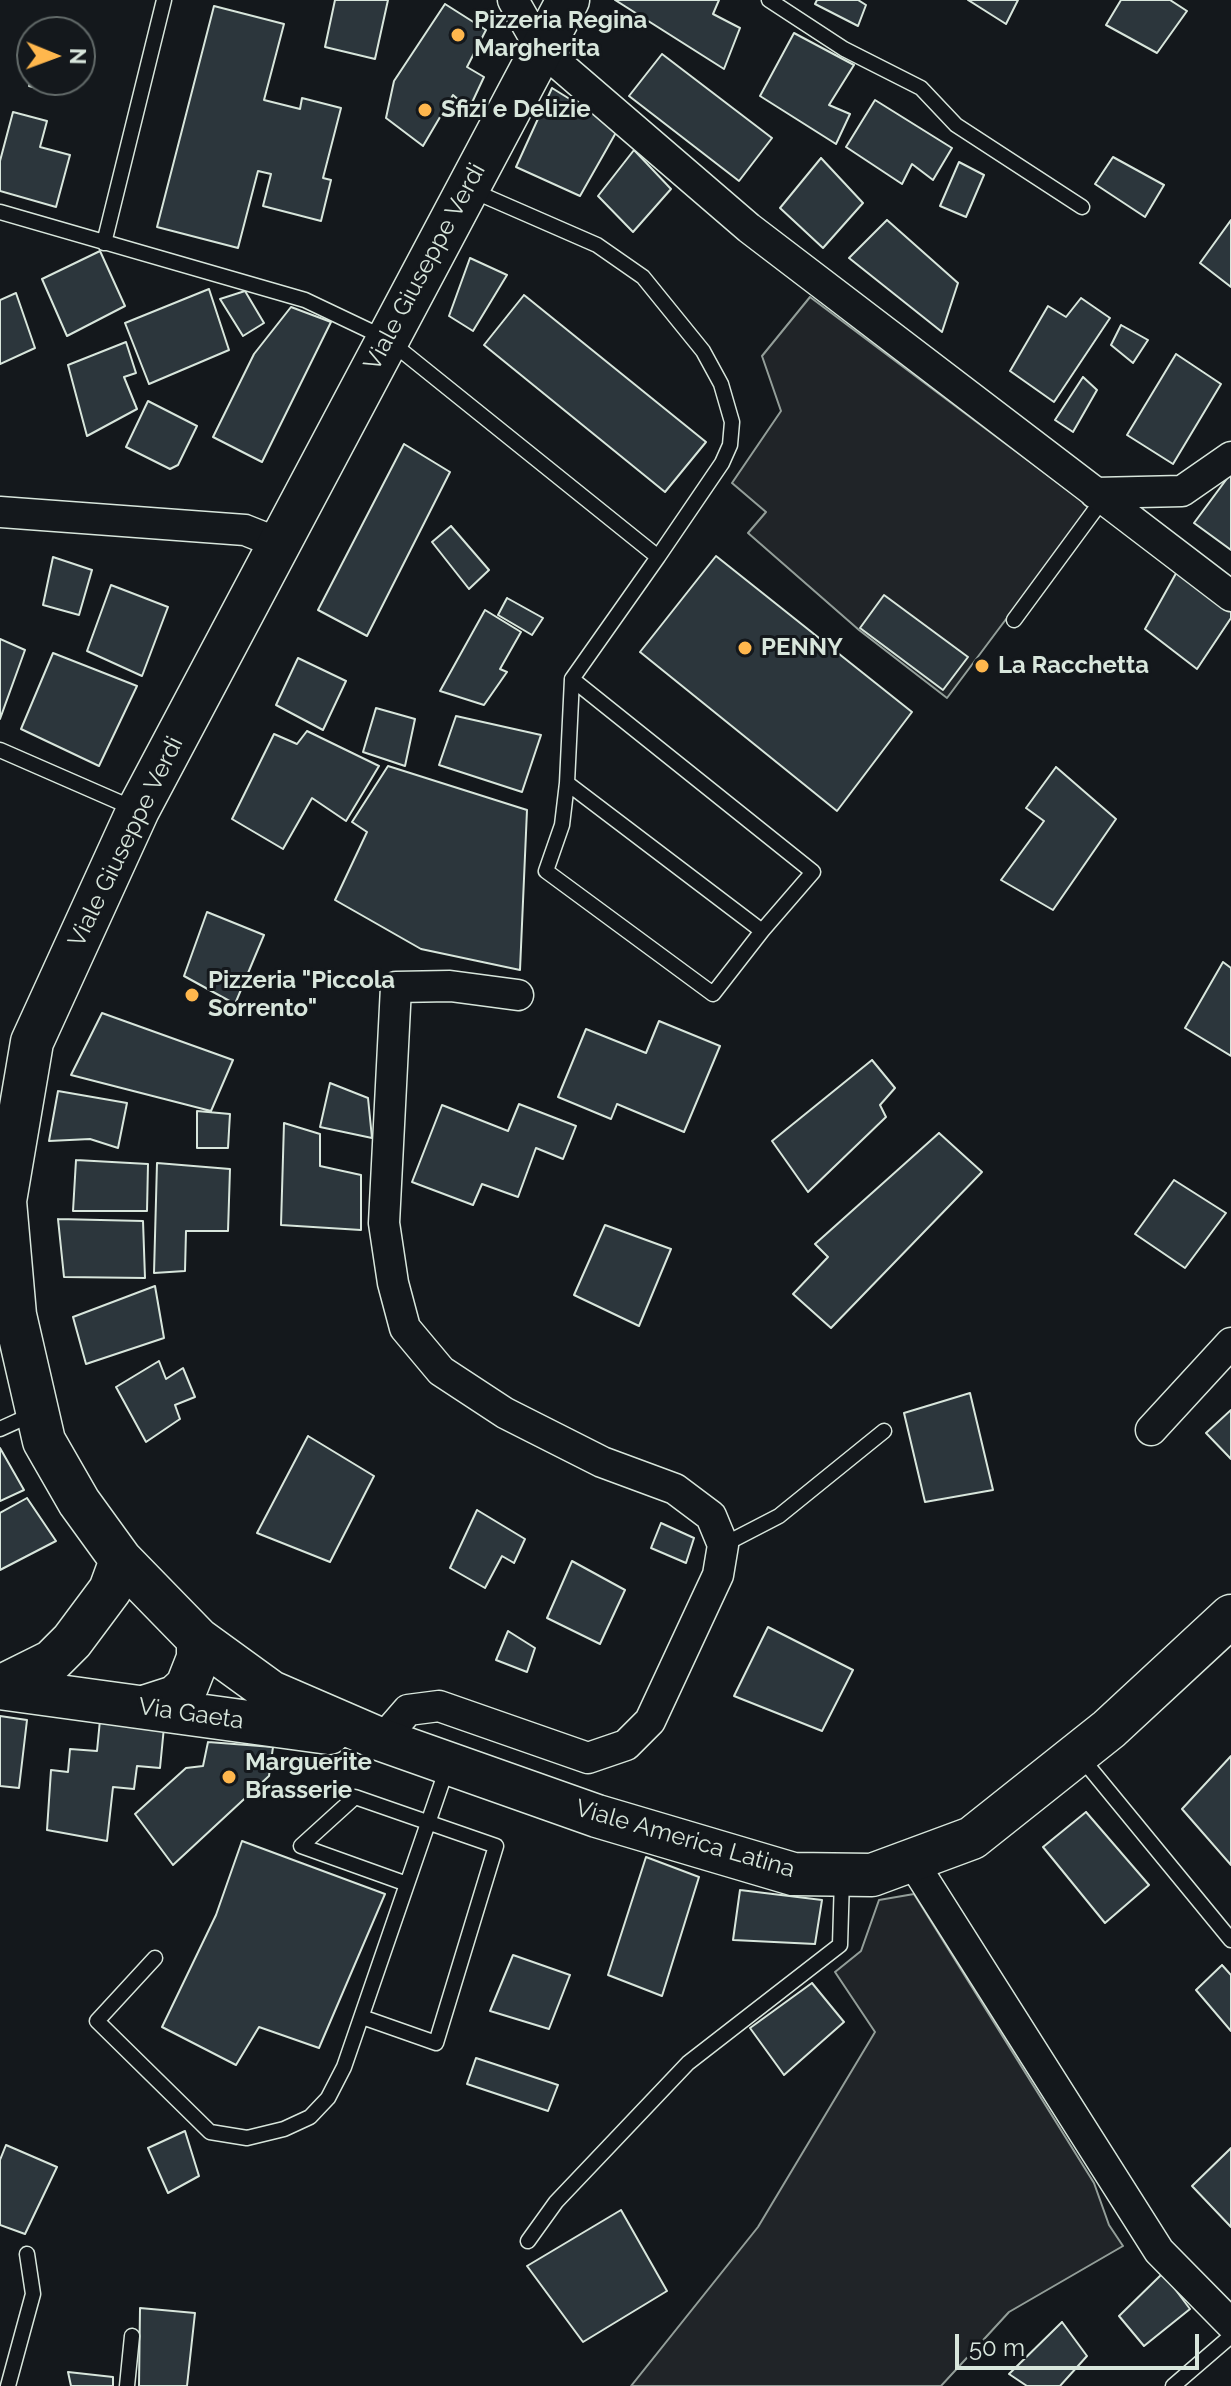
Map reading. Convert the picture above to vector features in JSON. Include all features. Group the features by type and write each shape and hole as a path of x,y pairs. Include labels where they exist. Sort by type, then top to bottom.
{"main road":[{"name":"Viale Giuseppe Verdi","path":"121,1560 79,1502 44,1441 18,1420 15,1315 5,1201 32,1042 138,810 568,0"},
{"name":"Viale America Latina","path":"121,1560 198,1639 271,1692 382,1740 597,1816 793,1874 872,1875 972,1838 1078,1754 1231,1616"},
{"path":"0,1688 52,1661 72,1641 110,1590 121,1560"},
{"path":"144,1707 175,1697 187,1686 198,1658 198,1639"},
{"name":"Via Gaeta","path":"0,1688 382,1740"}],"street":[{"path":"513,0 541,49 749,228 1231,596"},
{"path":"1099,496 1182,491 1231,457"},
{"path":"0,512 245,530 278,543"},
{"path":"382,1740 408,1710 439,1706 588,1758 626,1745 650,1721 718,1575 723,1545 711,1516 675,1489 602,1462 505,1413 441,1371 405,1328 393,1283 384,1223 396,987 450,986 518,995"},
{"path":"1151,1430 1231,1343"},
{"path":"912,1861 1159,2251 1231,2324"}],"lane":[{"path":"104,243 164,0"},
{"path":"769,0 844,49 921,88 956,125 1082,207"},
{"path":"467,189 597,245 643,277 703,351 721,384 732,422 730,445 722,463 572,679 562,825 546,871 713,994 813,872 572,679"},
{"path":"0,212 305,300 387,339 658,557"},
{"path":"1014,620 1099,496"},
{"path":"0,750 138,810"},
{"path":"567,783 762,931"},
{"path":"723,1545 779,1516 884,1431"},
{"path":"1078,1754 1231,1940"},
{"path":"155,1958 97,2021 210,2132 247,2138 284,2129 310,2117 328,2098 344,2067 448,1764"},
{"path":"362,2017 436,2043 496,1846 355,1797 301,1846 407,1884"},
{"path":"528,2241 556,2202 688,2063 840,1945 842,1875"},
{"path":"8,2386 33,2294 27,2254"},
{"path":"127,2386 132,2336"},
{"path":"1173,2386 1231,2336"}],"shaded area":[{"path":"810,297 1090,507 947,698 859,630 748,533 766,512 732,483 781,411 762,356"},
{"path":"914,1894 1094,2183 1109,2225 1123,2246 1009,2312 941,2386 631,2386 758,2227 875,2032 835,1972 861,1951 879,1900"}],"building":[{"path":"335,0 388,0 375,59 325,47"},
{"path":"615,0 719,0 713,14 740,28 724,69"},
{"path":"817,0 858,0 866,5 858,26 815,4"},
{"path":"968,0 1018,0 1006,24"},
{"path":"1121,0 1170,0 1187,11 1157,53 1106,25"},
{"path":"445,4 486,30 467,67 484,77 469,109 453,95 423,146 386,118 394,81"},
{"path":"214,6 284,24 264,100 300,109 302,98 341,108 323,178 331,180 321,221 263,206 271,174 258,171 238,248 157,227"},
{"path":"794,33 854,65 829,105 850,114 836,144 760,96"},
{"path":"662,54 772,138 739,181 629,96"},
{"path":"552,88 618,129 580,196 516,167"},
{"path":"875,100 952,148 933,180 912,164 902,184 846,147"},
{"path":"13,112 47,121 40,147 70,155 56,207 0,191 0,161"},
{"path":"634,150 671,189 633,232 598,196"},
{"path":"1113,157 1164,185 1145,217 1095,184"},
{"path":"821,158 863,203 823,248 780,208"},
{"path":"959,162 984,175 966,217 940,206"},
{"path":"887,220 958,283 942,332 849,258"},
{"path":"1231,220 1231,287 1200,263"},
{"path":"100,251 125,306 67,336 42,279"},
{"path":"470,258 507,275 473,331 449,316"},
{"path":"209,289 229,350 149,384 125,323"},
{"path":"245,291 264,323 243,336 220,299"},
{"path":"16,293 35,348 0,364 0,300"},
{"path":"524,295 706,442 665,492 484,345"},
{"path":"1081,298 1110,318 1054,402 1010,371 1048,306 1066,317"},
{"path":"291,307 331,322 262,462 213,437 254,354"},
{"path":"1121,325 1148,340 1133,363 1111,345"},
{"path":"126,342 136,373 124,377 137,409 87,436 68,365"},
{"path":"1176,354 1221,384 1173,464 1127,435"},
{"path":"1083,377 1097,390 1073,432 1055,420"},
{"path":"148,401 197,426 178,465 170,469 126,447"},
{"path":"404,444 450,472 367,636 318,610"},
{"path":"1231,473 1231,550 1194,523"},
{"path":"451,526 489,570 469,589 432,542"},
{"path":"716,556 912,712 837,811 640,652"},
{"path":"53,557 92,570 79,615 43,605"},
{"path":"1179,568 1231,609 1231,618 1197,669 1145,629"},
{"path":"111,585 168,607 142,676 87,651"},
{"path":"884,595 968,657 943,690 860,628"},
{"path":"507,598 543,618 532,635 498,615"},
{"path":"485,610 521,632 500,669 507,672 484,705 440,691"},
{"path":"0,639 25,650 0,719"},
{"path":"53,653 137,686 99,766 21,729"},
{"path":"298,658 346,681 323,730 276,705"},
{"path":"376,708 415,719 405,766 363,752"},
{"path":"456,716 541,735 522,792 439,765"},
{"path":"307,731 379,766 346,821 312,798 283,849 232,819 274,734 297,744"},
{"path":"388,766 527,810 520,970 421,949 335,900 367,832 352,822"},
{"path":"1056,767 1116,819 1053,910 1001,880 1044,821 1026,808"},
{"path":"207,912 264,935 235,1004 184,976"},
{"path":"1223,962 1231,968 1231,1056 1185,1028"},
{"path":"102,1013 233,1060 211,1111 71,1075"},
{"path":"659,1021 720,1046 684,1132 617,1104 611,1119 558,1097 586,1029 646,1053"},
{"path":"872,1060 895,1088 880,1105 886,1117 808,1192 772,1141"},
{"path":"330,1083 368,1098 372,1138 320,1127"},
{"path":"58,1091 127,1103 118,1148 90,1139 49,1141"},
{"path":"519,1104 576,1126 563,1159 536,1148 518,1197 482,1184 473,1205 412,1182 442,1105 508,1131"},
{"path":"197,1111 230,1114 228,1148 197,1148"},
{"path":"284,1123 320,1134 320,1166 361,1175 361,1230 281,1225"},
{"path":"939,1133 982,1172 831,1328 793,1294 828,1257 815,1244"},
{"path":"76,1160 148,1164 147,1211 73,1211"},
{"path":"157,1163 230,1169 228,1231 186,1231 185,1271 154,1273"},
{"path":"1174,1180 1226,1213 1185,1268 1135,1234"},
{"path":"58,1219 143,1221 145,1278 64,1277"},
{"path":"605,1225 671,1249 639,1326 574,1295"},
{"path":"155,1286 164,1338 86,1364 73,1317"},
{"path":"159,1361 166,1379 183,1368 195,1397 175,1405 180,1419 146,1442 116,1387"},
{"path":"970,1393 993,1490 925,1502 904,1413"},
{"path":"1231,1410 1231,1459 1206,1433"},
{"path":"308,1436 374,1476 330,1562 257,1533"},
{"path":"0,1448 24,1490 0,1501"},
{"path":"27,1498 56,1541 0,1570 0,1513"},
{"path":"477,1510 525,1539 514,1563 502,1556 485,1588 450,1568"},
{"path":"661,1523 694,1538 686,1563 651,1548"},
{"path":"572,1561 625,1590 600,1644 547,1618"},
{"path":"768,1627 853,1670 822,1731 734,1696"},
{"path":"508,1631 535,1648 527,1672 496,1660"},
{"path":"0,1716 27,1720 19,1788 0,1786"},
{"path":"100,1720 164,1727 160,1768 137,1766 134,1789 113,1787 107,1841 47,1830 51,1770 68,1772 70,1749 97,1751"},
{"path":"208,1742 273,1747 269,1776 173,1865 135,1814 186,1768 203,1766"},
{"path":"1231,1756 1231,1865 1182,1809"},
{"path":"1086,1812 1149,1885 1105,1923 1043,1847"},
{"path":"242,1841 385,1894 319,2048 259,2027 236,2065 162,2027 216,1915"},
{"path":"646,1857 699,1877 662,1996 608,1975"},
{"path":"740,1890 822,1900 815,1944 733,1940"},
{"path":"513,1955 570,1975 549,2029 490,2011"},
{"path":"1222,1965 1231,1975 1231,2031 1196,1990"},
{"path":"812,1983 844,2022 784,2075 750,2028"},
{"path":"476,2058 558,2085 548,2111 467,2084"},
{"path":"185,2131 199,2176 168,2193 148,2148"},
{"path":"6,2145 57,2167 25,2234 0,2225 0,2160"},
{"path":"1231,2148 1231,2227 1192,2186"},
{"path":"621,2210 667,2291 583,2342 527,2266"},
{"path":"1163,2273 1190,2309 1144,2346 1119,2316"},
{"path":"140,2308 195,2313 187,2386 139,2386"},
{"path":"1062,2322 1087,2356 1060,2386 1027,2386 1009,2374"},
{"path":"68,2372 113,2377 113,2386 71,2386"}],"place":[{"name":"Pizzeria Regina Margherita","path":"458,35"},
{"name":"Sfizi e Delizie","path":"425,110"},
{"name":"PENNY","path":"745,648"},
{"name":"La Racchetta","path":"982,666"},
{"name":"Pizzeria \"Piccola Sorrento\"","path":"192,995"},
{"name":"Marguerite Brasserie","path":"229,1777"}]}
